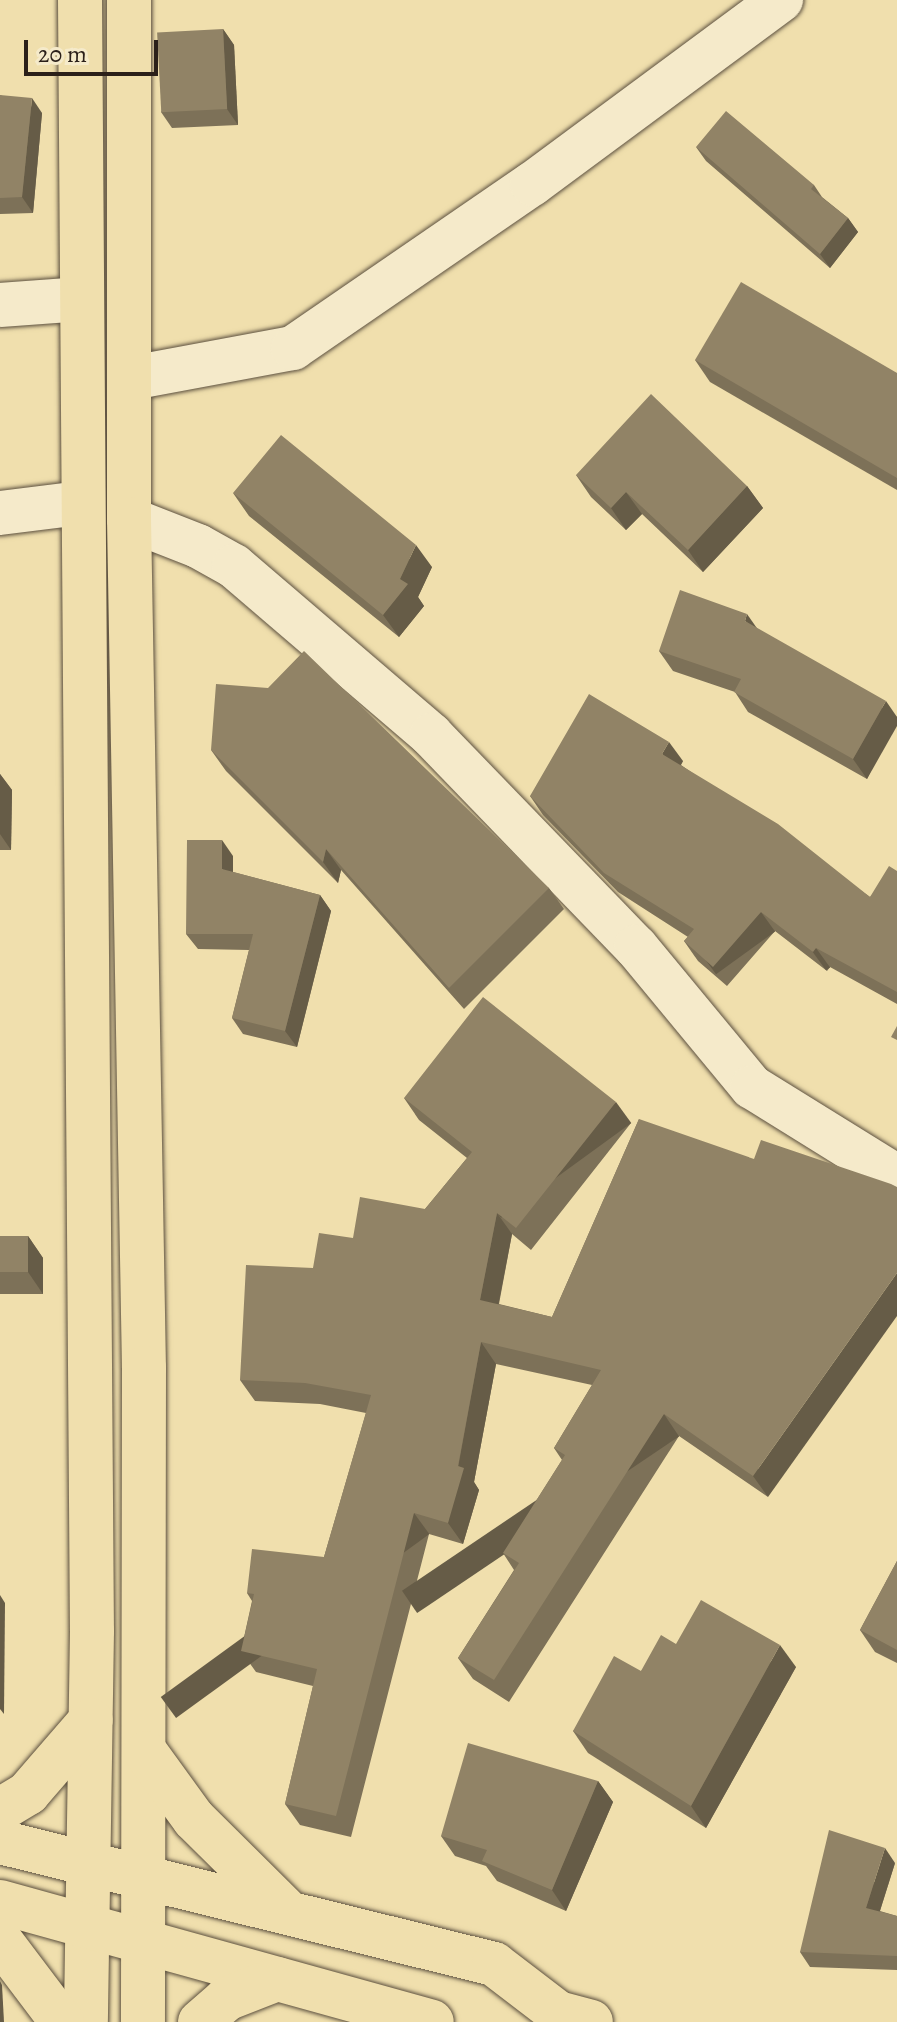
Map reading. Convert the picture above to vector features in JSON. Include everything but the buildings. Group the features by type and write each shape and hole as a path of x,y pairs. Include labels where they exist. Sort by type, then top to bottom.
{"main road":[{"path":"80,0 80,503 91,1720 86,2022"},
{"path":"129,0 129,519 146,1753 143,2022"},
{"path":"0,1810 28,1793 91,1720"},
{"path":"146,1753 194,1819 288,1912"},
{"path":"0,1842 494,1964 556,2019"},
{"path":"0,1902 432,2022"},
{"path":"0,1940 62,2022"},
{"path":"200,2022 226,1999 277,1979"}],"street":[{"path":"131,378 293,348 532,184 733,14 781,0"},
{"path":"0,305 81,299"},
{"path":"0,513 80,503"},
{"path":"129,519 198,546 234,566 431,735 636,947 752,1087 897,1177"}]}
